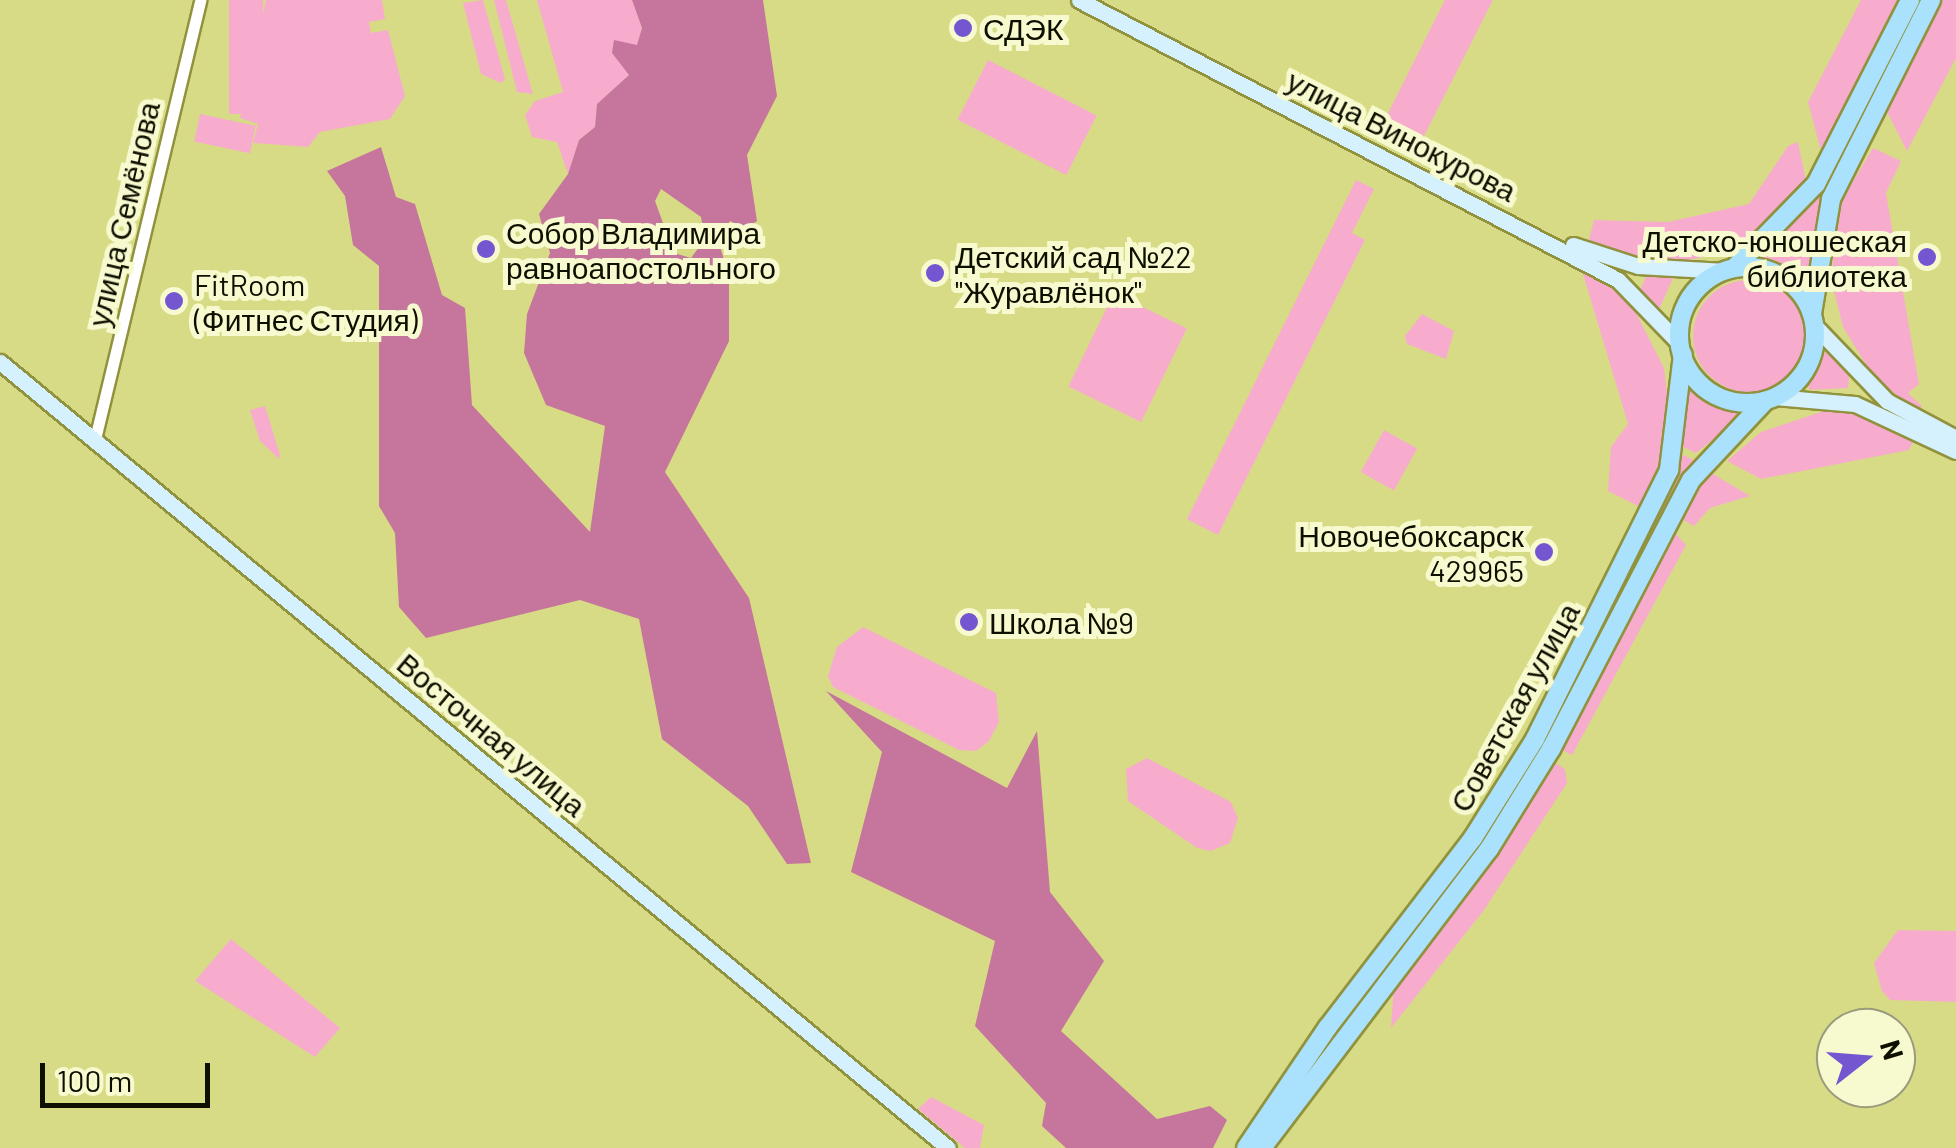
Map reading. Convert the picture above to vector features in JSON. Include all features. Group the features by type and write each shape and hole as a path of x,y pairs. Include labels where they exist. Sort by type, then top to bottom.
{"main road":[{"name":"улица Винокурова","path":"1079,0 1574,246 1638,266 1730,270"},
{"name":"улица Винокурова","path":"1101,0 1229,73 1618,280 1681,350"},
{"path":"1910,0 1816,184 1730,270 1692,296 1681,350 1710,392 1734,402 1770,399 1866,407 1956,450"},
{"path":"1770,399 1807,368 1832,199 1930,0"},
{"path":"1730,270 1761,269 1785,279 1813,320 1887,401 1956,438"},
{"name":"Советская улица","path":"1251,1148 1328,1027 1473,838 1536,739 1669,470 1681,350"},
{"name":"Восточная улица","path":"0,362 948,1148"},
{"name":"Советская улица","path":"1251,1148 1489,849 1551,749 1684,492 1770,399"}],"street":[{"name":"улица Семёнова","path":"95,439 200,0"}],"shaded area":[{"path":"229,0 263,0 263,114 229,114"},
{"path":"266,0 382,0 385,19 369,22 371,33 388,30 405,96 390,119 320,132 308,147 253,143 258,124 240,118"},
{"path":"483,0 505,79 501,83 481,74 463,3"},
{"path":"494,0 506,0 533,94 517,92"},
{"path":"537,0 632,0 642,28 629,75 597,104 595,127 579,140 568,174 557,142 532,137 525,115 535,101 563,92"},
{"path":"632,0 763,0 777,96 747,155 757,221 746,229 730,221 718,240 729,276 729,341 665,472 749,598 811,863 787,864 748,806 662,739 639,619 580,600 426,638 399,607 395,533 379,506 379,266 353,245 345,196 327,171 381,147 396,197 415,204 442,295 465,308 472,405 590,532 605,426 546,405 524,353 527,314 550,253 539,214 568,174 579,140 595,127 597,104 629,75 612,53 614,40 637,45 642,28","holes":["661,189 701,217 705,239 691,258 674,253 655,201"]},
{"path":"1445,0 1493,0 1424,136 1386,117"},
{"path":"1861,0 1897,0 1822,155 1808,102"},
{"path":"1918,0 1925,0 1821,211 1808,281 1759,260 1761,250 1823,187"},
{"path":"1939,0 1956,0 1956,58 1907,151 1885,108"},
{"path":"988,60 1097,115 1066,175 958,120"},
{"path":"200,114 256,126 250,153 194,141"},
{"path":"1798,142 1806,181 1798,195 1769,225 1718,254 1674,263 1625,259 1588,243 1594,220 1668,222 1749,204 1788,146"},
{"path":"1873,148 1901,161 1886,193 1919,384 1908,393 1922,406 1917,413 1872,374 1843,327 1831,279 1839,205"},
{"path":"1356,180 1374,189 1352,233 1365,240 1218,535 1187,519"},
{"path":"1580,264 1631,303 1664,368 1672,436 1655,493 1638,506 1608,491 1611,447 1628,424"},
{"path":"1646,276 1673,278 1658,312 1640,291"},
{"path":"1749,280 1770,285 1788,297 1800,315 1805,336 1800,357 1788,375 1770,387 1749,392 1728,387 1710,375 1698,357 1693,336 1698,315 1710,297 1728,285"},
{"path":"1114,293 1187,329 1141,422 1068,386"},
{"path":"1422,314 1454,331 1446,359 1407,344 1405,336"},
{"path":"1832,351 1849,377 1848,388 1810,390 1806,380 1820,354"},
{"path":"1695,386 1722,407 1738,410 1739,419 1696,453 1681,446 1685,388"},
{"path":"265,406 279,459 260,441 250,410"},
{"path":"1824,411 1848,411 1915,438 1909,450 1761,479 1727,461 1761,432"},
{"path":"1384,430 1417,448 1394,490 1361,472"},
{"path":"1683,455 1698,462 1550,738 1543,734"},
{"path":"1708,471 1750,496 1710,508 1694,526 1680,518"},
{"path":"1674,532 1686,545 1572,755 1562,750 1561,738 1666,536"},
{"path":"863,627 996,693 999,722 989,741 976,751 959,750 833,687 828,676 837,647"},
{"path":"826,691 1007,788 1037,731 1050,892 1104,961 1061,1031 1157,1119 1210,1106 1227,1120 1213,1148 1066,1148 1042,1126 1046,1103 975,1026 995,941 851,872 882,752"},
{"path":"1536,750 1541,753 1501,818 1333,1042 1329,1038"},
{"path":"1147,758 1231,802 1238,818 1230,843 1211,851 1197,848 1128,801 1126,769"},
{"path":"1550,760 1565,769 1567,783 1484,910 1391,1028 1394,983"},
{"path":"1898,930 1956,931 1956,1002 1890,1000 1882,991 1874,963"},
{"path":"231,939 340,1028 315,1057 195,981"},
{"path":"931,1097 984,1125 980,1148 965,1148 918,1109"}],"place":[{"name":"СДЭК","path":"963,28"},
{"name":"Собор Владимира равноапостольного","path":"486,249"},
{"name":"Детско-юношеская библиотека","path":"1927,257"},
{"name":"Детский сад №22 \"Журавлёнок\"","path":"935,273"},
{"name":"FitRoom (Фитнес Студия)","path":"174,301"},
{"name":"Новочебоксарск 429965","path":"1544,552"},
{"name":"Школа №9","path":"969,622"}]}
